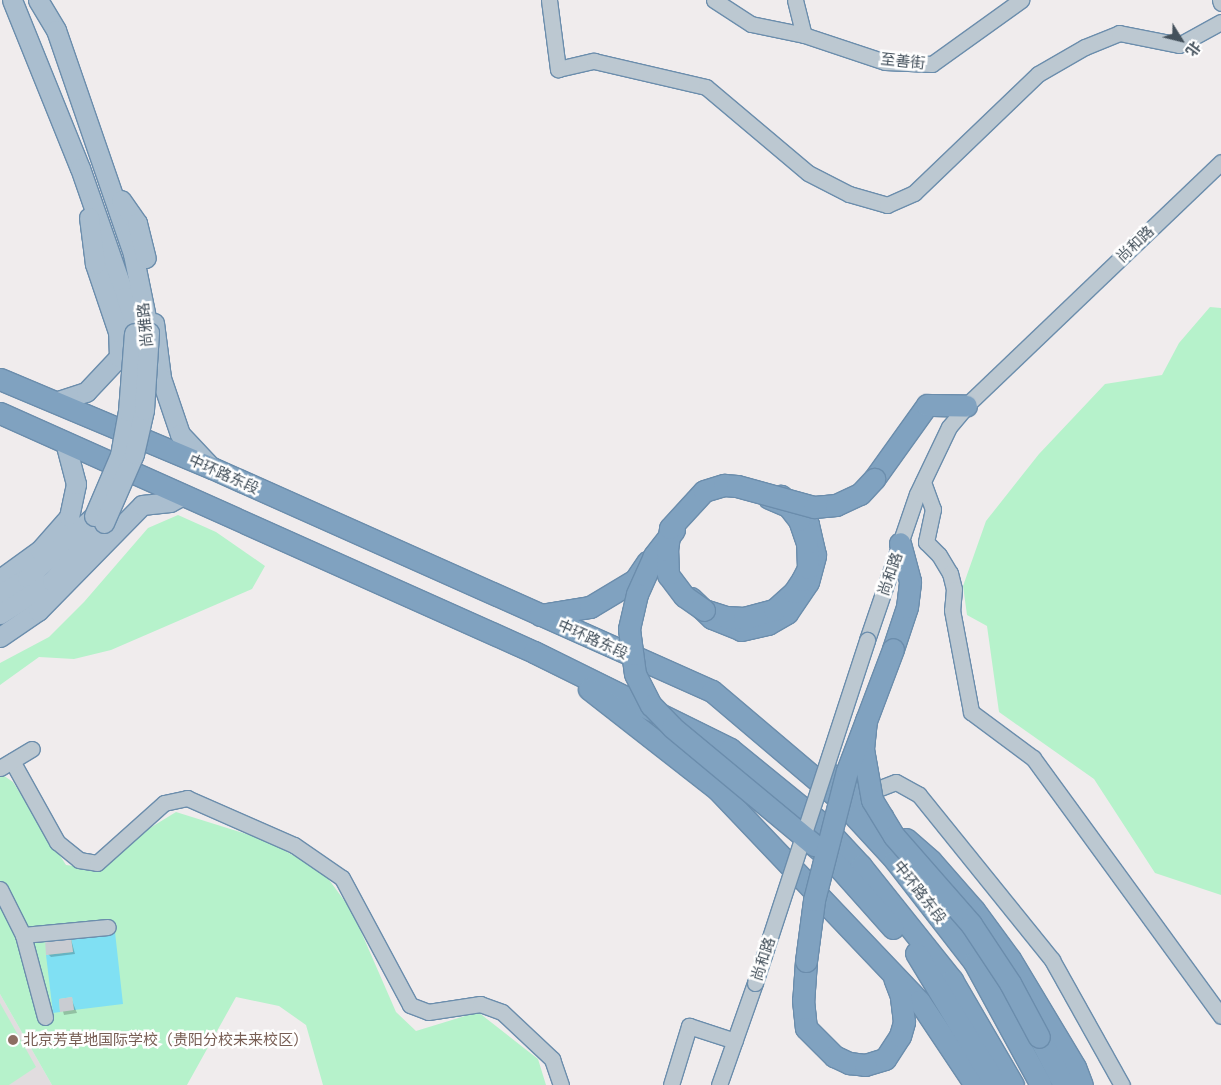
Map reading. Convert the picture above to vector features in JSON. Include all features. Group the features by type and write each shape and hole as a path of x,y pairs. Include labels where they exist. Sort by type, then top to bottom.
{"highway":[{"name":"中环路东段","path":"0,379 212,468 712,691 836,796 895,860 974,962 1041,1085"},
{"path":"926,970 835,863 672,727 651,705 635,674 629,630 637,594 654,556 674,530 692,508 712,496 731,490 788,506 799,520 807,543 808,568 794,592 774,610 744,618 726,617 704,610 684,596 668,576 670,528 687,506 704,491 724,484 756,489 814,507 836,506 860,494 874,479 927,405 966,406"},
{"name":"中环路东段","path":"0,413 553,661 730,749 821,823 861,866 952,980 1013,1085"},
{"path":"540,615 590,607 635,580 683,503 702,488 730,480 749,481 771,488 797,509 808,524 815,555 808,582 787,613 768,624 741,630 712,618 691,597 680,581 672,554 674,530"},
{"path":"891,971 901,996 904,1022 900,1036 885,1059 865,1065 849,1063 834,1056 806,1028 804,1000 806,961 816,890 847,771 907,607 910,581 900,543"},
{"path":"553,661 717,789 919,1001 975,1085"},
{"path":"712,691 776,731 860,798 931,862 974,910 1010,959 1075,1067 1082,1085"},
{"path":"866,720 864,757 872,800 894,836 971,924 1010,983 1064,1085"},
{"path":"861,866 996,1085"}],"main road":[{"name":"尚雅路","path":"0,614 52,581 99,519 120,455 142,333 133,254 56,30 38,0"},
{"name":"尚雅路","path":"18,4 125,297 142,333"},
{"path":"105,177 137,223 147,265 161,378 180,434 212,468"},
{"path":"55,402 86,392 119,357 118,332 95,264 86,186"},
{"path":"0,579 40,550 69,516 76,484 66,442"},
{"path":"0,637 38,611 142,505 170,502 184,495"},
{"name":"尚雅路","path":"0,594 27,578 99,519"}],"street":[{"path":"549,0 558,69 594,61 706,87 808,173 849,194 887,205 914,193 1038,74 1085,47 1119,33 1179,45 1221,22"},
{"name":"至善街","path":"714,0 751,24 804,35 886,62 932,64 1021,0"},
{"path":"795,0 804,35"},
{"name":"尚和路","path":"719,1085 755,983 900,543 923,482 949,427 966,406 1221,162"},
{"path":"923,482 933,509 926,542 939,555 950,573 954,590 952,610 971,712 1033,758 1221,1016"},
{"path":"32,749 6,764 57,842 79,860 97,862 164,803 187,798 294,845 342,878 410,1005 428,1012 480,1004 502,1012 552,1059 561,1085"},
{"path":"860,798 864,792 896,782 919,795 1052,960 1122,1085"},
{"path":"0,889 23,935 45,1017"},
{"path":"23,935 108,927"},
{"path":"671,1085 689,1026 735,1041"}],"shaded area":[{"name":"北京芳草地国际学校（贵阳分校未来校区）","path":"0,994 52,1085 0,1085"}],"green space":[{"path":"1210,307 1221,308 1221,895 1155,873 1094,779 999,712 987,626 967,615 963,586 986,521 1039,454 1105,384 1162,375 1179,343"},
{"path":"178,515 216,532 265,566 252,589 111,650 74,659 39,657 0,685 0,663 49,637 84,602 148,528"},
{"path":"0,773 13,782 66,865 99,869 145,831 176,812 266,840 324,873 352,911 396,1012 416,1031 478,1012 538,1059 546,1085 323,1085 306,1025 279,1006 236,997 187,1085 52,1085 0,994"},
{"name":"北京芳草地国际学校（贵阳分校未来校区）","path":"0,1003 36,1067 9,1085 0,1085"}],"water":[{"path":"115,932 123,1004 74,1010 72,997 59,999 60,1012 53,1013 46,955 73,952 71,938"}],"building":[{"path":"71,938 73,952 46,955 45,939"},
{"path":"72,997 74,1010 60,1012 59,999"}],"place":[{"name":"北京芳草地国际学校（贵阳分校未来校区）","path":"13,1040"}]}
